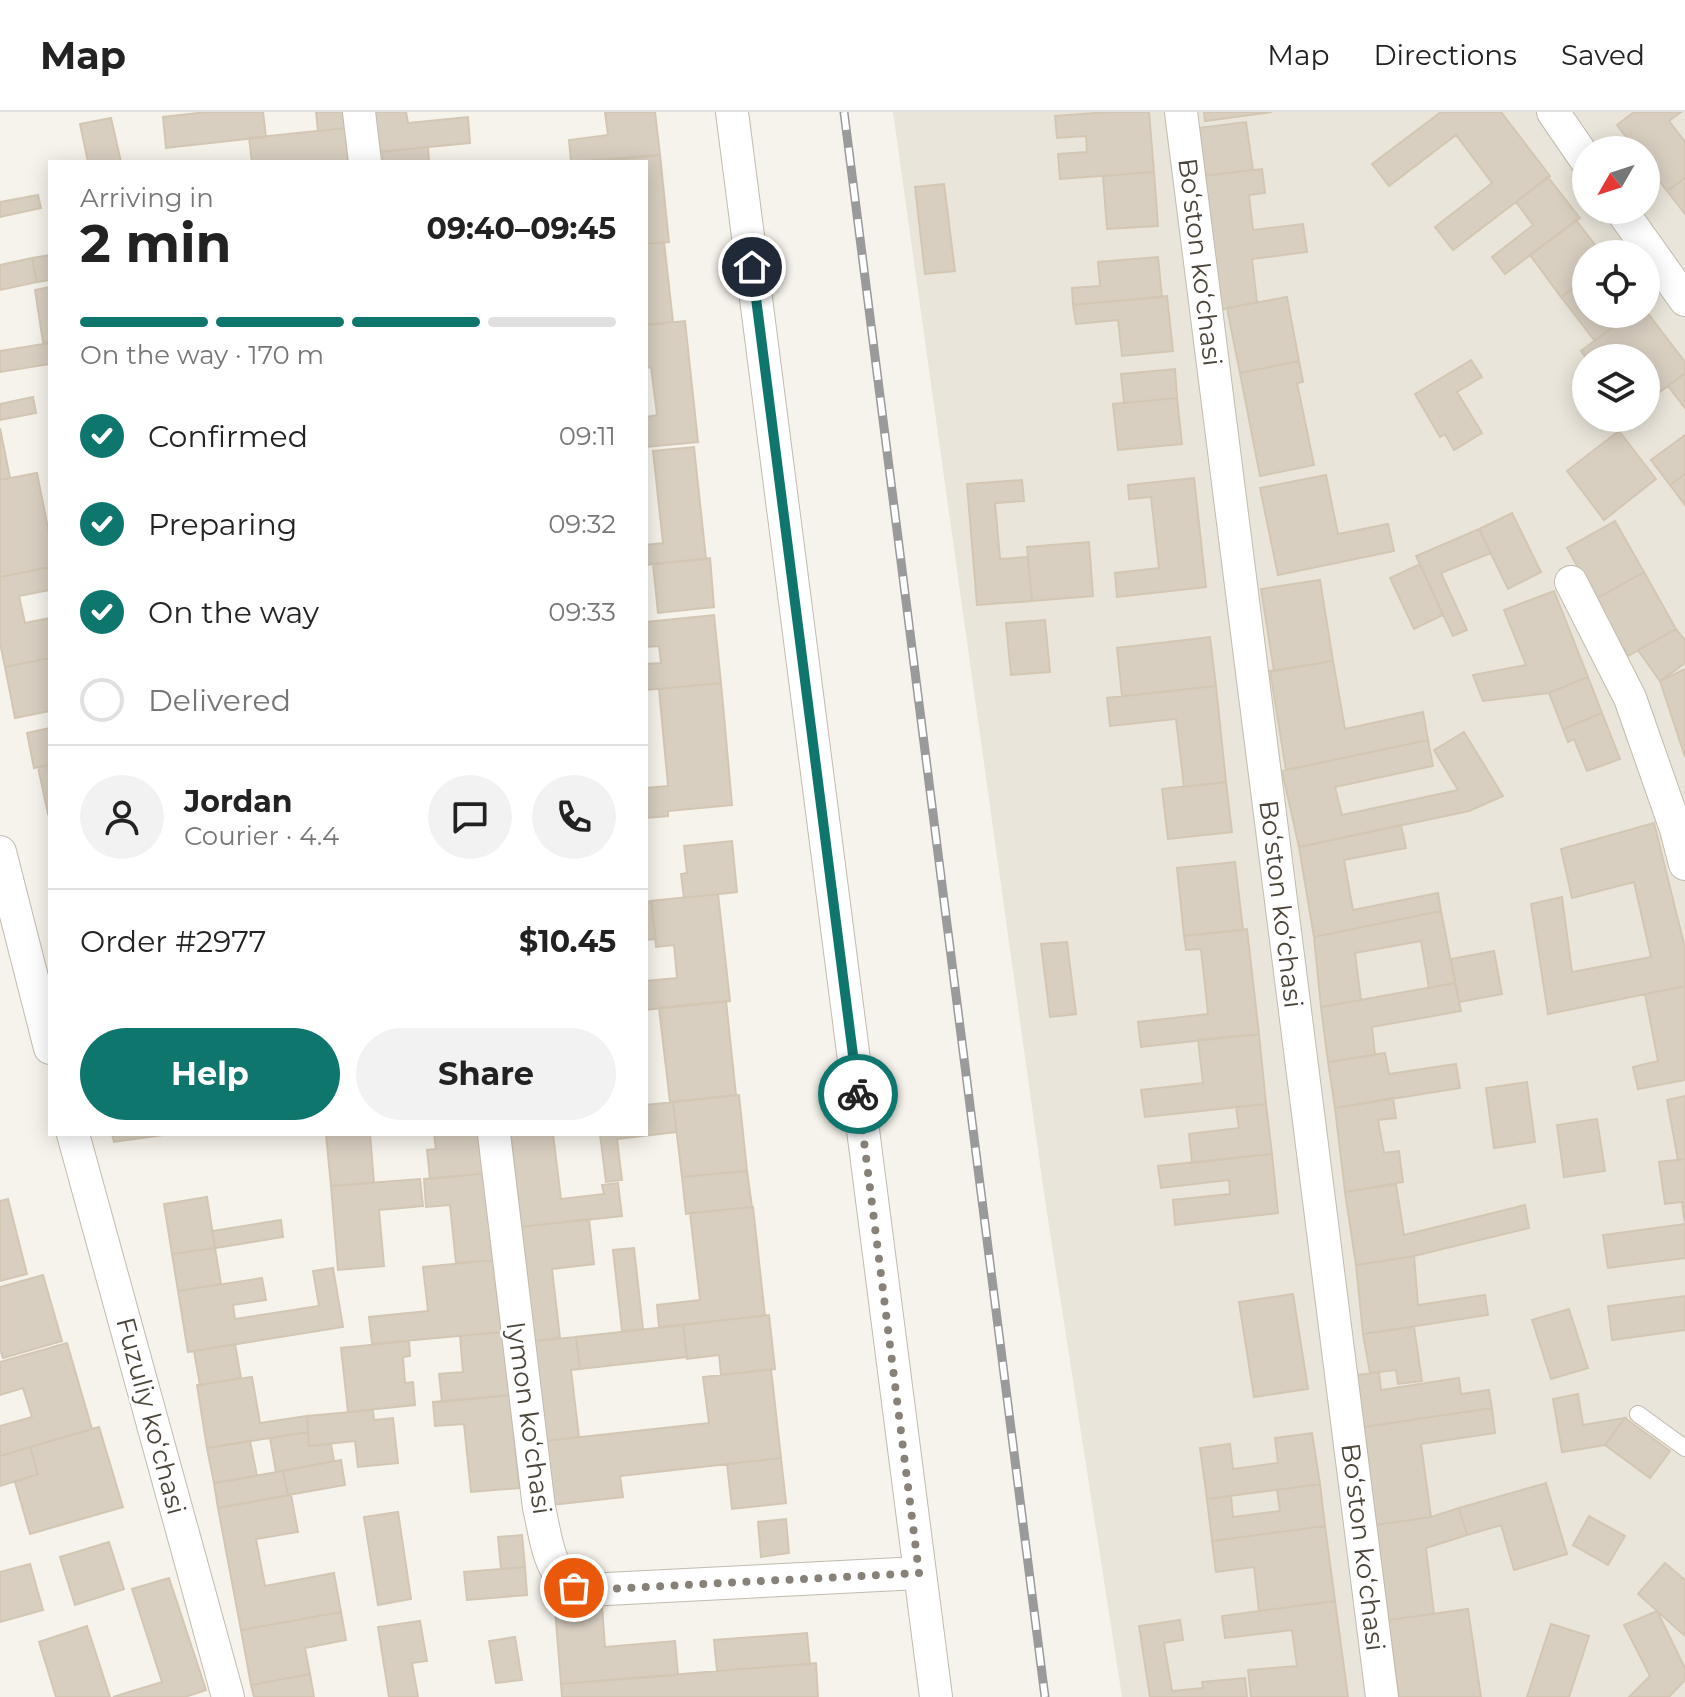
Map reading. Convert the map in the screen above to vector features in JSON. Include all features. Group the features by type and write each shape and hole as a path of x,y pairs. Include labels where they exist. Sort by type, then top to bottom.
{"street":[{"path":"359,112 365,160"},
{"path":"732,112 936,1697"},
{"name":"Boʻston koʻchasi","path":"1181,112 1382,1697"},
{"path":"1553,112 1572,140"},
{"path":"1631,224 1685,300"},
{"path":"1571,582 1630,698 1676,829 1685,864"},
{"path":"0,852 48,1040"},
{"name":"Fuzuliy koʻchasi","path":"74,1136 228,1697"},
{"name":"Iymon koʻchasi","path":"494,1136 539,1508 553,1564 563,1581 574,1588 587,1590 919,1573"}],"lane":[{"path":"1638,1414 1685,1448"}],"shaded area":[{"path":"893,112 1685,112 1685,1697 1122,1697 1045,1200"}],"building":[{"path":"207,112 263,112 266,137 166,148 163,117"},
{"path":"316,112 343,112 345,128 318,131"},
{"path":"372,112 406,112 408,123 468,117 470,143 376,152"},
{"path":"605,112 655,112 660,155 571,160 569,140 608,135"},
{"path":"1149,112 1154,172 1060,179 1058,154 1087,152 1086,136 1057,138 1055,116"},
{"path":"1204,112 1272,112 1205,121"},
{"path":"1441,112 1501,112 1550,176 1453,250 1435,227 1492,183 1456,135 1389,186 1372,164"},
{"path":"1634,112 1681,112 1669,121 1685,142 1685,178 1667,191 1660,182 1660,136 1625,136 1617,125"},
{"path":"111,118 121,160 88,160 80,124"},
{"path":"1246,122 1253,170 1205,176 1198,128"},
{"path":"345,128 348,160 252,160 249,138"},
{"path":"428,147 429,160 383,160 382,152"},
{"path":"660,155 669,242 648,244 648,160 614,160"},
{"path":"1262,169 1265,193 1249,195 1253,230 1303,224 1307,252 1252,259 1257,302 1220,310 1202,176"},
{"path":"1154,172 1158,226 1107,229 1103,176"},
{"path":"1548,177 1572,208 1572,224 1505,274 1492,257 1533,225 1516,202"},
{"path":"1685,178 1685,214 1667,191"},
{"path":"944,184 955,271 925,274 915,187"},
{"path":"38,195 41,208 0,217 0,202"},
{"path":"1572,223 1579,224 1591,240 1572,240 1572,289 1561,297 1530,255"},
{"path":"664,242 673,322 648,325 648,244"},
{"path":"48,255 48,280 37,282 32,258"},
{"path":"1158,257 1162,297 1073,305 1072,288 1100,286 1098,262"},
{"path":"32,258 37,282 0,290 0,265"},
{"path":"48,287 48,341 43,342 35,290"},
{"path":"1572,289 1572,311 1561,297"},
{"path":"1167,296 1173,351 1122,356 1118,320 1076,324 1073,305"},
{"path":"1287,297 1299,361 1240,373 1227,308"},
{"path":"685,321 698,442 648,447 648,417 657,415 651,367 648,368 648,325"},
{"path":"1585,328 1612,328 1595,341"},
{"path":"1611,328 1659,328 1685,362 1685,373 1660,392 1660,344 1590,344"},
{"path":"48,343 48,364 0,372 0,351"},
{"path":"1471,360 1482,377 1457,392 1482,433 1454,450 1445,434 1440,437 1415,394"},
{"path":"1299,361 1303,382 1297,383 1314,465 1260,476 1240,373"},
{"path":"1175,369 1177,398 1124,403 1121,374"},
{"path":"1685,373 1685,408 1668,386"},
{"path":"33,397 36,413 0,420 0,404"},
{"path":"1177,398 1182,444 1118,450 1113,404"},
{"path":"0,428 10,478 0,480"},
{"path":"1620,432 1656,479 1604,520 1567,471"},
{"path":"1685,435 1685,474 1670,485 1651,460"},
{"path":"694,447 706,559 648,565 648,545 663,543 653,451"},
{"path":"37,473 48,528 48,567 0,577 0,480"},
{"path":"1685,474 1685,505 1670,485"},
{"path":"1326,475 1338,534 1388,524 1394,551 1278,575 1260,488"},
{"path":"1194,478 1206,587 1117,597 1115,573 1159,568 1151,497 1129,499 1128,485"},
{"path":"1022,480 1024,501 995,503 1000,559 1028,557 1032,601 977,605 967,484"},
{"path":"1512,513 1541,572 1508,589 1479,529"},
{"path":"1615,521 1644,572 1596,599 1567,548"},
{"path":"1479,529 1491,553 1441,573 1467,630 1453,636 1416,556"},
{"path":"1089,542 1093,596 1032,601 1027,547"},
{"path":"710,558 714,607 658,613 653,564"},
{"path":"1420,564 1443,615 1414,629 1390,578"},
{"path":"48,567 48,590 19,596 25,623 48,618 48,658 5,667 0,643 0,577"},
{"path":"1644,572 1676,629 1628,656 1596,599"},
{"path":"1320,580 1333,661 1274,671 1261,589"},
{"path":"1554,591 1588,677 1549,693 1483,701 1473,675 1526,665 1504,610"},
{"path":"714,615 721,683 648,690 648,664 661,663 659,646 648,647 648,622"},
{"path":"1045,620 1050,672 1011,675 1006,623"},
{"path":"1676,629 1685,640 1685,663 1660,681 1638,650"},
{"path":"1210,637 1216,686 1122,696 1117,648"},
{"path":"48,658 48,711 15,718 5,667"},
{"path":"1333,661 1345,729 1423,712 1428,740 1286,770 1270,671"},
{"path":"1685,669 1685,757 1660,681"},
{"path":"1588,677 1602,713 1563,729 1549,693"},
{"path":"721,683 732,805 668,811 668,816 648,818 648,788 668,786 659,689"},
{"path":"1216,686 1226,782 1184,787 1176,719 1110,726 1107,698"},
{"path":"1602,713 1620,759 1587,771 1574,739 1568,742 1563,729"},
{"path":"48,728 48,765 34,768 27,733"},
{"path":"1464,732 1503,796 1469,811 1299,847 1282,771 1428,740 1433,766 1335,787 1342,815 1458,790 1434,750"},
{"path":"48,765 48,814 38,767"},
{"path":"1226,782 1232,832 1168,839 1162,789"},
{"path":"1654,823 1685,948 1685,986 1548,1014 1531,904 1562,897 1572,972 1651,957 1634,882 1572,898 1561,849"},
{"path":"1401,825 1406,848 1344,860 1353,910 1438,893 1441,911 1314,937 1299,847"},
{"path":"732,841 737,892 684,898 681,874 687,873 684,846"},
{"path":"1235,862 1243,930 1184,936 1177,868"},
{"path":"718,894 730,1001 648,1010 648,981 677,978 674,945 656,947 651,901"},
{"path":"651,901 656,939 648,940 648,902"},
{"path":"1441,911 1455,983 1429,988 1421,941 1355,953 1361,1000 1321,1007 1314,937"},
{"path":"1247,929 1259,1034 1141,1047 1138,1022 1208,1014 1201,949 1186,950 1184,936"},
{"path":"1067,942 1076,1014 1050,1017 1041,944"},
{"path":"1494,951 1502,994 1459,1002 1451,959"},
{"path":"1455,983 1461,1011 1372,1027 1375,1055 1328,1062 1321,1007"},
{"path":"1685,986 1685,1080 1638,1089 1633,1067 1658,1061 1645,994"},
{"path":"726,1001 736,1095 670,1102 659,1008"},
{"path":"1259,1034 1266,1104 1145,1117 1141,1090 1203,1083 1198,1040"},
{"path":"1385,1053 1389,1074 1456,1064 1460,1088 1335,1108 1328,1062"},
{"path":"1527,1082 1535,1142 1494,1148 1486,1088"},
{"path":"739,1095 747,1171 682,1177 673,1102"},
{"path":"1685,1096 1685,1159 1678,1160 1667,1100"},
{"path":"1393,1098 1396,1118 1378,1120 1384,1153 1399,1151 1403,1182 1345,1192 1335,1108"},
{"path":"673,1102 676,1132 648,1135 648,1105"},
{"path":"1266,1104 1272,1154 1192,1163 1189,1134 1239,1128 1236,1107"},
{"path":"1597,1119 1605,1171 1564,1177 1557,1125"},
{"path":"112,1136 156,1136 114,1142"},
{"path":"326,1136 370,1136 374,1183 331,1186"},
{"path":"434,1136 482,1136 486,1173 430,1179 427,1150 436,1149"},
{"path":"511,1136 553,1136 561,1199 604,1194 602,1185 618,1183 622,1216 521,1227"},
{"path":"600,1136 642,1136 617,1139 622,1180 606,1182"},
{"path":"1272,1154 1278,1213 1175,1225 1173,1200 1230,1194 1229,1180 1161,1188 1158,1166"},
{"path":"1685,1159 1684,1218 1682,1202 1665,1204 1659,1162"},
{"path":"747,1171 752,1207 686,1214 682,1177"},
{"path":"489,1173 497,1260 456,1263 450,1205 426,1207 424,1179"},
{"path":"420,1179 423,1206 379,1210 384,1266 338,1270 331,1186"},
{"path":"1396,1184 1404,1235 1525,1205 1529,1228 1414,1256 1356,1265 1345,1192"},
{"path":"207,1197 215,1248 172,1254 164,1204"},
{"path":"8,1199 27,1274 0,1281 0,1201"},
{"path":"753,1207 765,1316 659,1327 657,1305 700,1300 690,1213"},
{"path":"589,1219 594,1264 552,1269 560,1338 534,1341 521,1227"},
{"path":"281,1220 283,1237 215,1248 212,1231"},
{"path":"1685,1224 1685,1258 1608,1268 1603,1235"},
{"path":"215,1248 221,1284 178,1291 172,1254"},
{"path":"634,1248 643,1329 622,1331 613,1250"},
{"path":"1414,1256 1418,1305 1485,1295 1488,1315 1363,1334 1356,1265"},
{"path":"494,1260 501,1332 372,1344 369,1317 428,1311 423,1267"},
{"path":"333,1268 343,1327 188,1352 178,1291 262,1278 266,1300 233,1305 235,1319 319,1306 313,1271"},
{"path":"43,1275 62,1341 3,1358 0,1349 0,1287"},
{"path":"1293,1294 1308,1389 1254,1397 1239,1302"},
{"path":"1685,1296 1685,1330 1612,1340 1608,1306"},
{"path":"1569,1309 1588,1368 1551,1379 1532,1320"},
{"path":"769,1315 775,1369 721,1375 719,1355 687,1359 683,1325"},
{"path":"683,1325 687,1357 580,1369 576,1337"},
{"path":"1414,1327 1422,1381 1398,1384 1396,1370 1370,1373 1363,1334"},
{"path":"505,1332 512,1395 442,1402 439,1374 463,1372 460,1336"},
{"path":"576,1337 580,1369 571,1370 579,1437 545,1441 534,1341"},
{"path":"409,1341 410,1356 403,1357 405,1383 413,1382 415,1405 348,1412 341,1348"},
{"path":"67,1343 92,1429 0,1456 0,1426 32,1417 23,1388 0,1395 0,1362"},
{"path":"235,1344 241,1378 200,1385 194,1351"},
{"path":"771,1369 781,1458 620,1476 623,1497 552,1505 545,1441 709,1423 703,1377"},
{"path":"1379,1372 1381,1390 1459,1378 1461,1394 1489,1390 1492,1408 1364,1427 1357,1375"},
{"path":"252,1377 260,1423 307,1416 308,1432 207,1448 197,1385"},
{"path":"1578,1394 1583,1425 1625,1418 1605,1445 1562,1452 1553,1399"},
{"path":"510,1395 519,1488 471,1492 464,1424 435,1426 433,1402"},
{"path":"1492,1408 1495,1433 1421,1444 1431,1517 1376,1525 1364,1427"},
{"path":"373,1410 374,1420 393,1418 398,1463 358,1467 355,1441 309,1446 307,1416"},
{"path":"1625,1418 1670,1451 1650,1478 1605,1445"},
{"path":"99,1427 123,1507 30,1534 15,1482 38,1474 30,1447"},
{"path":"308,1432 309,1446 331,1444 334,1461 276,1472 270,1438"},
{"path":"1312,1433 1320,1484 1207,1499 1200,1448 1230,1444 1233,1469 1278,1463 1275,1438"},
{"path":"250,1441 257,1476 214,1483 207,1448"},
{"path":"30,1447 38,1474 0,1486 0,1456"},
{"path":"781,1458 786,1503 732,1509 727,1464"},
{"path":"341,1460 345,1485 288,1495 283,1471"},
{"path":"283,1471 288,1495 218,1508 214,1483"},
{"path":"1546,1483 1567,1554 1514,1570 1501,1525 1467,1535 1459,1508"},
{"path":"1320,1484 1325,1526 1212,1541 1207,1499 1231,1496 1233,1517 1280,1511 1277,1490"},
{"path":"291,1495 298,1532 256,1539 265,1586 334,1573 341,1612 241,1630 218,1508"},
{"path":"1459,1508 1467,1535 1426,1548 1434,1614 1388,1620 1376,1525 1431,1517"},
{"path":"398,1512 411,1599 378,1605 364,1517"},
{"path":"1589,1516 1625,1536 1608,1565 1573,1545"},
{"path":"786,1519 789,1553 761,1557 758,1522"},
{"path":"1325,1526 1335,1601 1259,1611 1254,1567 1216,1572 1212,1541"},
{"path":"522,1535 525,1567 501,1569 498,1537"},
{"path":"109,1542 124,1589 75,1605 60,1557"},
{"path":"1665,1563 1685,1580 1685,1636 1638,1594"},
{"path":"30,1564 43,1610 0,1622 0,1572"},
{"path":"525,1567 527,1595 467,1600 464,1572"},
{"path":"169,1578 206,1690 185,1697 113,1697 162,1682 132,1589"},
{"path":"1335,1601 1348,1697 1251,1697 1248,1670 1297,1666 1292,1630 1225,1638 1222,1616"},
{"path":"602,1606 605,1647 675,1641 678,1675 561,1684 555,1609"},
{"path":"1468,1609 1481,1697 1399,1697 1388,1620"},
{"path":"1657,1611 1685,1668 1685,1680 1669,1697 1629,1697 1650,1676 1624,1625"},
{"path":"341,1612 346,1640 305,1648 310,1674 251,1685 241,1630"},
{"path":"1180,1620 1183,1640 1164,1643 1172,1691 1203,1688 1202,1682 1245,1678 1247,1697 1150,1697 1139,1626"},
{"path":"420,1621 427,1661 412,1663 418,1697 389,1697 378,1627"},
{"path":"1551,1624 1589,1636 1569,1697 1527,1697"},
{"path":"87,1626 110,1697 56,1697 39,1642"},
{"path":"807,1633 810,1664 717,1671 714,1640"},
{"path":"515,1637 522,1680 496,1683 489,1641"},
{"path":"816,1663 818,1697 562,1697 561,1684"},
{"path":"310,1674 314,1697 254,1697 251,1685"}],"railway":[{"path":"844,112 1045,1697"}],"way so far":[{"path":"574,1588 587,1590 919,1573 858,1094"}],"route":[{"path":"752,267 858,1094"}]}
